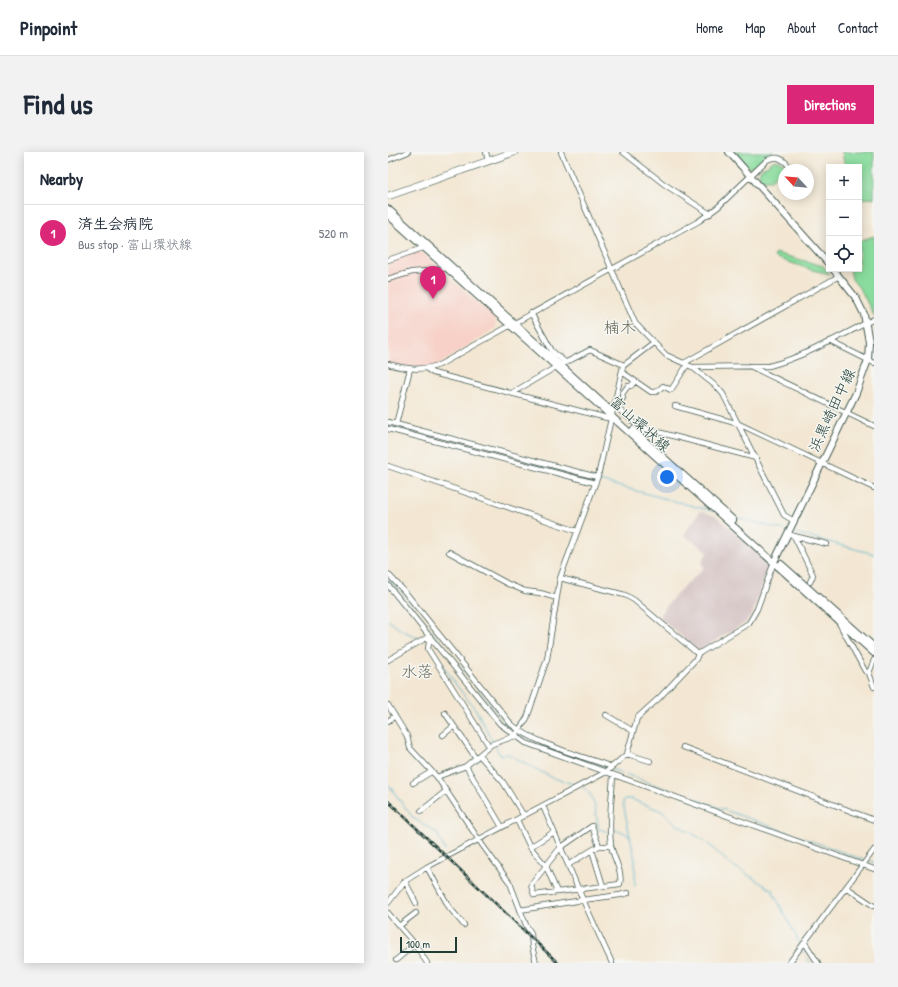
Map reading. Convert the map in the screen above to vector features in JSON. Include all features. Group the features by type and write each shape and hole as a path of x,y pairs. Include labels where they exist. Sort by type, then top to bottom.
{"highway":[{"path":"388,196 514,152"}],"main road":[{"path":"729,152 826,261"},
{"name":"富山環状線","path":"388,209 447,266 511,324 614,410 874,653"},
{"name":"富山環状線","path":"388,215 423,248 447,266"},
{"name":"浜黒崎田中線","path":"775,560 791,535 794,521 865,371 872,362 867,322 856,298 836,272"},
{"name":"富山環状線","path":"775,560 874,647"}],"street":[{"path":"388,160 408,152"},
{"path":"486,152 488,161"},
{"path":"561,152 635,323 666,356 688,365 720,390 739,424 784,515 794,521"},
{"path":"623,152 664,184 710,214"},
{"path":"388,364 410,369 427,369 439,365 710,214 750,176 773,157 778,157 787,164"},
{"path":"388,260 423,248"},
{"path":"388,279 412,272 441,270 447,266"},
{"path":"622,372 651,392 656,392 663,386 671,390 688,365 840,276"},
{"path":"531,313 561,365"},
{"path":"688,365 769,366 830,341 874,318"},
{"path":"830,341 872,362"},
{"path":"437,777 466,766 489,746 515,736 527,718 547,659 560,578 597,477 624,364 653,343"},
{"path":"512,393 590,350 624,364"},
{"path":"749,366 874,426"},
{"path":"396,424 410,369"},
{"path":"427,369 433,373 607,418 620,402 625,390 635,381"},
{"path":"675,406 739,424 874,488"},
{"path":"614,410 639,427 756,458"},
{"path":"388,422 597,477"},
{"path":"388,429 595,483"},
{"path":"454,446 456,440"},
{"path":"388,466 577,531"},
{"path":"791,535 827,544"},
{"path":"791,535 813,575 810,582"},
{"path":"449,552 508,584 525,591 540,593 557,598"},
{"path":"388,903 405,882 427,867 606,772 612,767 626,754 637,718 659,698 696,659 698,654 749,623 757,609 775,560"},
{"path":"388,574 410,598 502,715 519,731 543,742 612,767"},
{"path":"560,578 625,595 634,600 698,654"},
{"path":"388,584 500,724 526,743 874,869"},
{"path":"837,620 865,671 869,673 874,687"},
{"path":"388,660 430,636"},
{"path":"430,636 428,650 489,746"},
{"path":"869,673 874,660"},
{"path":"388,705 406,736 410,748 437,777 478,840 510,883 526,925 532,934 532,946 536,963"},
{"path":"445,713 478,757 503,782 524,816"},
{"path":"606,715 633,731"},
{"path":"388,721 395,716"},
{"path":"443,734 454,726"},
{"path":"683,747 874,820"},
{"path":"626,754 650,761"},
{"path":"466,766 502,827"},
{"path":"413,783 431,772"},
{"path":"599,846 592,826 560,848 531,885 534,895 620,884 621,878 611,846 610,815 613,775"},
{"path":"421,811 446,791"},
{"path":"543,806 560,848 612,963"},
{"path":"517,820 530,847 546,866 557,892"},
{"path":"530,847 554,832"},
{"path":"568,865 599,846 611,846"},
{"path":"592,850 603,886"},
{"path":"789,963 874,850"},
{"path":"427,867 449,907 464,925"},
{"path":"405,882 416,903"},
{"path":"846,887 874,906"},
{"path":"520,910 628,893"},
{"path":"388,912 415,944 427,963"},
{"path":"399,926 416,913"},
{"path":"805,943 818,963"},
{"path":"396,960 415,944"}],"shaded area":[{"path":"420,251 496,319 495,328 439,365 427,369 388,364 388,261"},
{"path":"700,511 716,516 762,556 769,566 752,615 745,623 698,651 660,618 660,614 678,592 704,568 702,561 708,552 684,535"}],"green space":[{"path":"735,152 773,152 756,165 749,168"},
{"path":"842,152 874,152 874,198 862,199 862,164 844,164"},
{"path":"775,160 783,162 784,164 778,164 778,174 771,180 762,180 759,177 760,170"},
{"path":"874,236 874,316 862,292 852,279 851,272 862,272 862,240"},
{"path":"776,253 823,266 826,272 830,274 812,270 774,257"}],"waterway":[{"path":"388,426 595,480"},
{"path":"599,481 712,511"},
{"path":"734,517 784,530"},
{"path":"795,533 874,554"},
{"path":"388,579 399,589 505,723 515,731"},
{"path":"388,620 401,630 421,639"},
{"path":"430,646 457,686 476,710 493,742"},
{"path":"519,734 549,747"},
{"path":"494,744 500,755 508,754 553,778 577,785"},
{"path":"584,760 608,768"},
{"path":"611,769 864,860"},
{"path":"388,784 413,818 437,833 445,851"},
{"path":"582,787 587,791 593,800 599,829 608,832"},
{"path":"635,886 635,860 623,803 624,799 631,799 664,812 676,824 705,841 729,863 772,890 800,944"},
{"path":"613,831 622,831 630,837"},
{"path":"869,861 874,862"},
{"path":"802,949 810,963"}],"railway":[{"path":"388,801 558,963"}],"place":[{"name":"済生会病院","path":"433,299"}],"district":[{"name":"楠木","path":"620,327"},
{"name":"水落","path":"417,671"}]}
